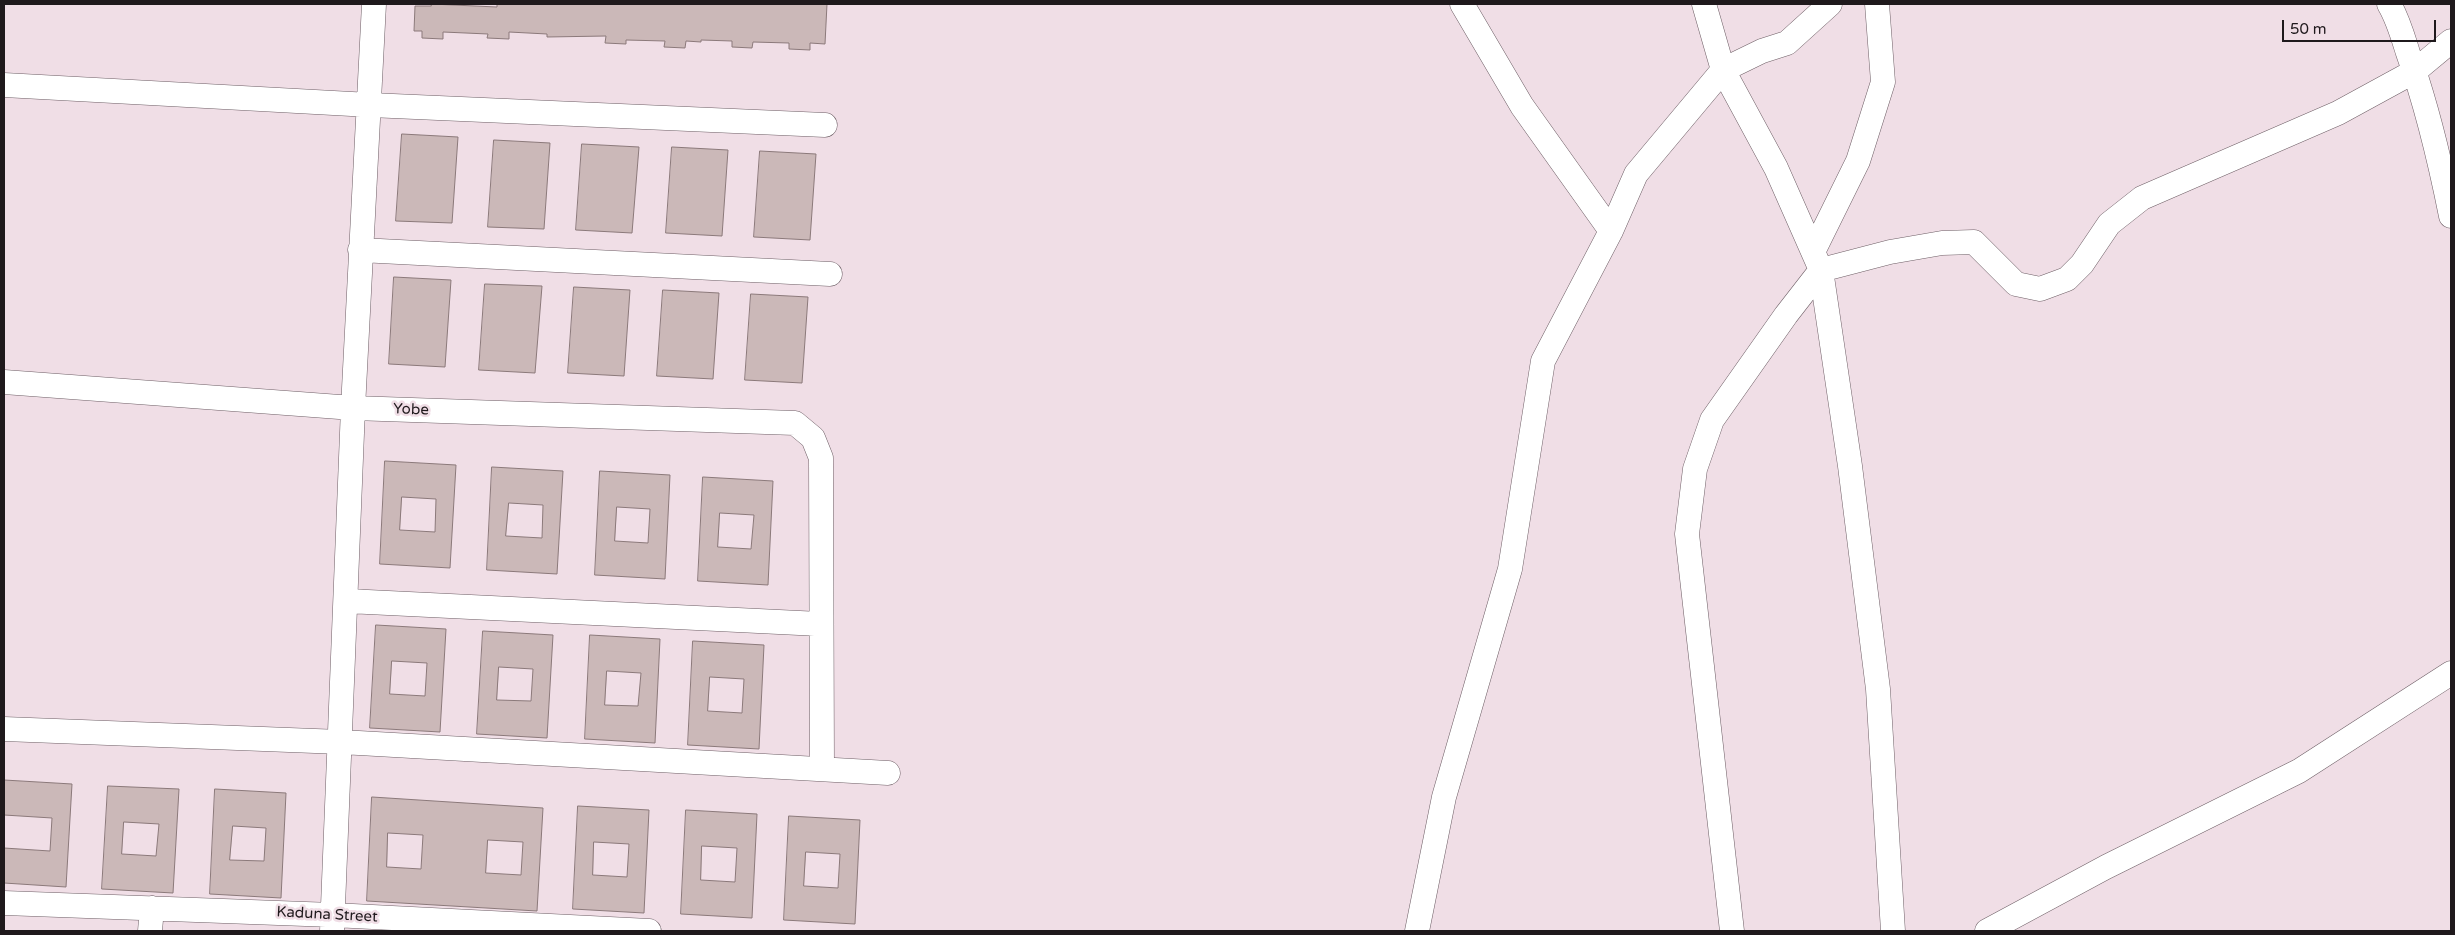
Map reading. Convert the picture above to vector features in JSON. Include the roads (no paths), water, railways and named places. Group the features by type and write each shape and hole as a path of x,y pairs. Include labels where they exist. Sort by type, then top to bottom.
{"street":[{"path":"333,923 360,250 370,105 374,4"},
{"path":"1462,4 1522,106 1611,231"},
{"path":"1704,4 1723,70 1776,168 1817,261 1850,466 1878,689 1893,931"},
{"path":"1417,931 1444,797 1510,569 1543,361 1611,231 1636,174 1723,70 1762,51 1787,43 1830,4"},
{"path":"1732,931 1687,534 1695,469 1712,420 1786,315 1817,261 1858,161 1883,82 1877,4"},
{"path":"2389,4 2415,71 2442,167 2451,216"},
{"path":"1817,261 1899,251 1942,243 1974,242 2016,284 2040,289 2067,279 2082,264 2109,224 2142,198 2338,113 2415,71 2451,41"},
{"path":"4,85 370,105 825,125"},
{"path":"360,250 830,274"},
{"name":"Yobe","path":"4,382 353,408 795,422 813,438 821,458 820,624"},
{"path":"347,601 820,624 822,769"},
{"path":"1987,931 2106,867 2299,771 2451,672"},
{"path":"4,729 341,742 888,773"},
{"name":"Kaduna Street","path":"4,903 152,908 333,923 649,931"},
{"path":"150,931 152,908"}]}
